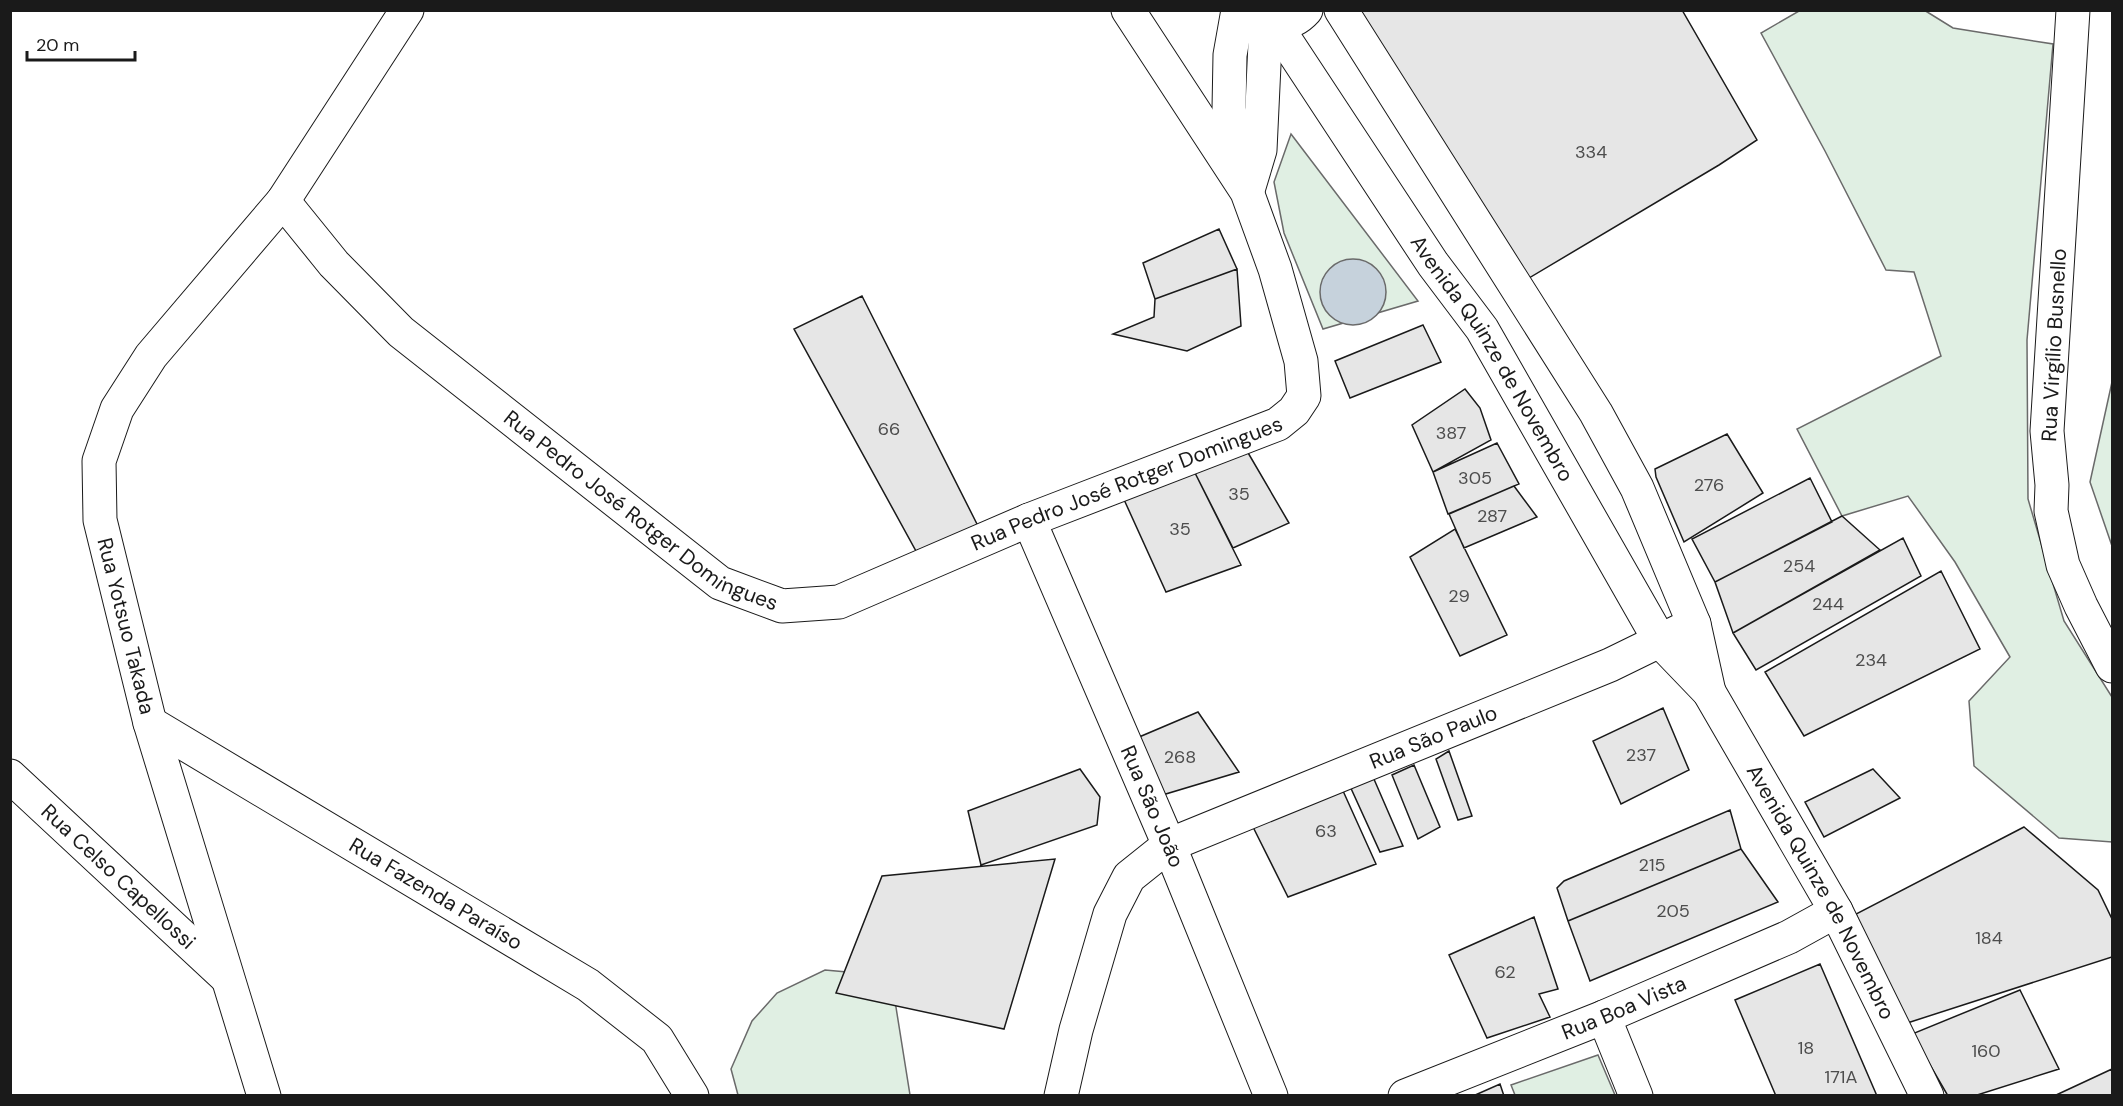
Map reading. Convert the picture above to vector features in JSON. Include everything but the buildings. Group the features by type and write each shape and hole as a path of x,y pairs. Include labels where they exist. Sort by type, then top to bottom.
{"street":[{"path":"1128,10 1247,192"},
{"path":"1247,192 1260,150 1257,17 1289,22 1306,10"},
{"name":"Avenida Quinze de Novembro","path":"1341,10 1596,413 1637,488 1694,624 1709,692"},
{"name":"Rua Virgílio Busnello","path":"2073,10 2047,431 2052,485 2050,511 2063,565 2112,666"},
{"path":"283,201 400,14"},
{"name":"Avenida Quinze de Novembro","path":"1257,17 1482,329 1660,641 1709,692 1836,911 1927,1095"},
{"name":"Rua Pedro José Rotger Domingues","path":"283,201 334,264 401,332 720,583 782,606 839,602 1029,519 1278,424 1294,411 1304,396 1301,361 1275,268 1247,192"},
{"name":"Rua Yotsuo Takada","path":"264,1095 150,723 100,520 99,461 117,409 152,356 283,201"},
{"name":"Rua São João","path":"1029,519 1169,845 1271,1095"},
{"name":"Rua São Paulo","path":"1061,1095 1076,1030 1110,914 1129,877 1169,845 1610,665 1694,624"},
{"name":"Rua Fazenda Paraíso","path":"150,723 588,985 657,1039 692,1095"},
{"name":"Rua Celso Capellossi","path":"10,776 226,977"},
{"name":"Rua Boa Vista","path":"1405,1095 1604,1017 1789,937 1836,911"},
{"path":"1604,1017 1636,1095"}],"green space":[{"path":"1924,10 1953,28 2053,44 2027,340 2028,499 2064,621 2112,697 2112,842 2059,838 1974,766 1969,701 2010,657 1955,562 1908,496 1842,516 1797,429 1941,356 1914,272 1886,270 1761,33 1799,11"},
{"path":"1291,134 1418,301 1323,329 1284,233 1274,182"},
{"path":"2112,382 2112,546 2090,482"},
{"path":"825,970 891,976 910,1095 738,1095 731,1069 752,1021 777,993"},
{"path":"1598,1055 1615,1095 1515,1095 1511,1085"}],"shaded area":[{"path":"1353,259 1366,262 1376,269 1383,279 1386,292 1383,305 1376,315 1366,322 1353,325 1340,322 1330,315 1323,305 1320,292 1323,279 1330,269 1340,262"}]}
